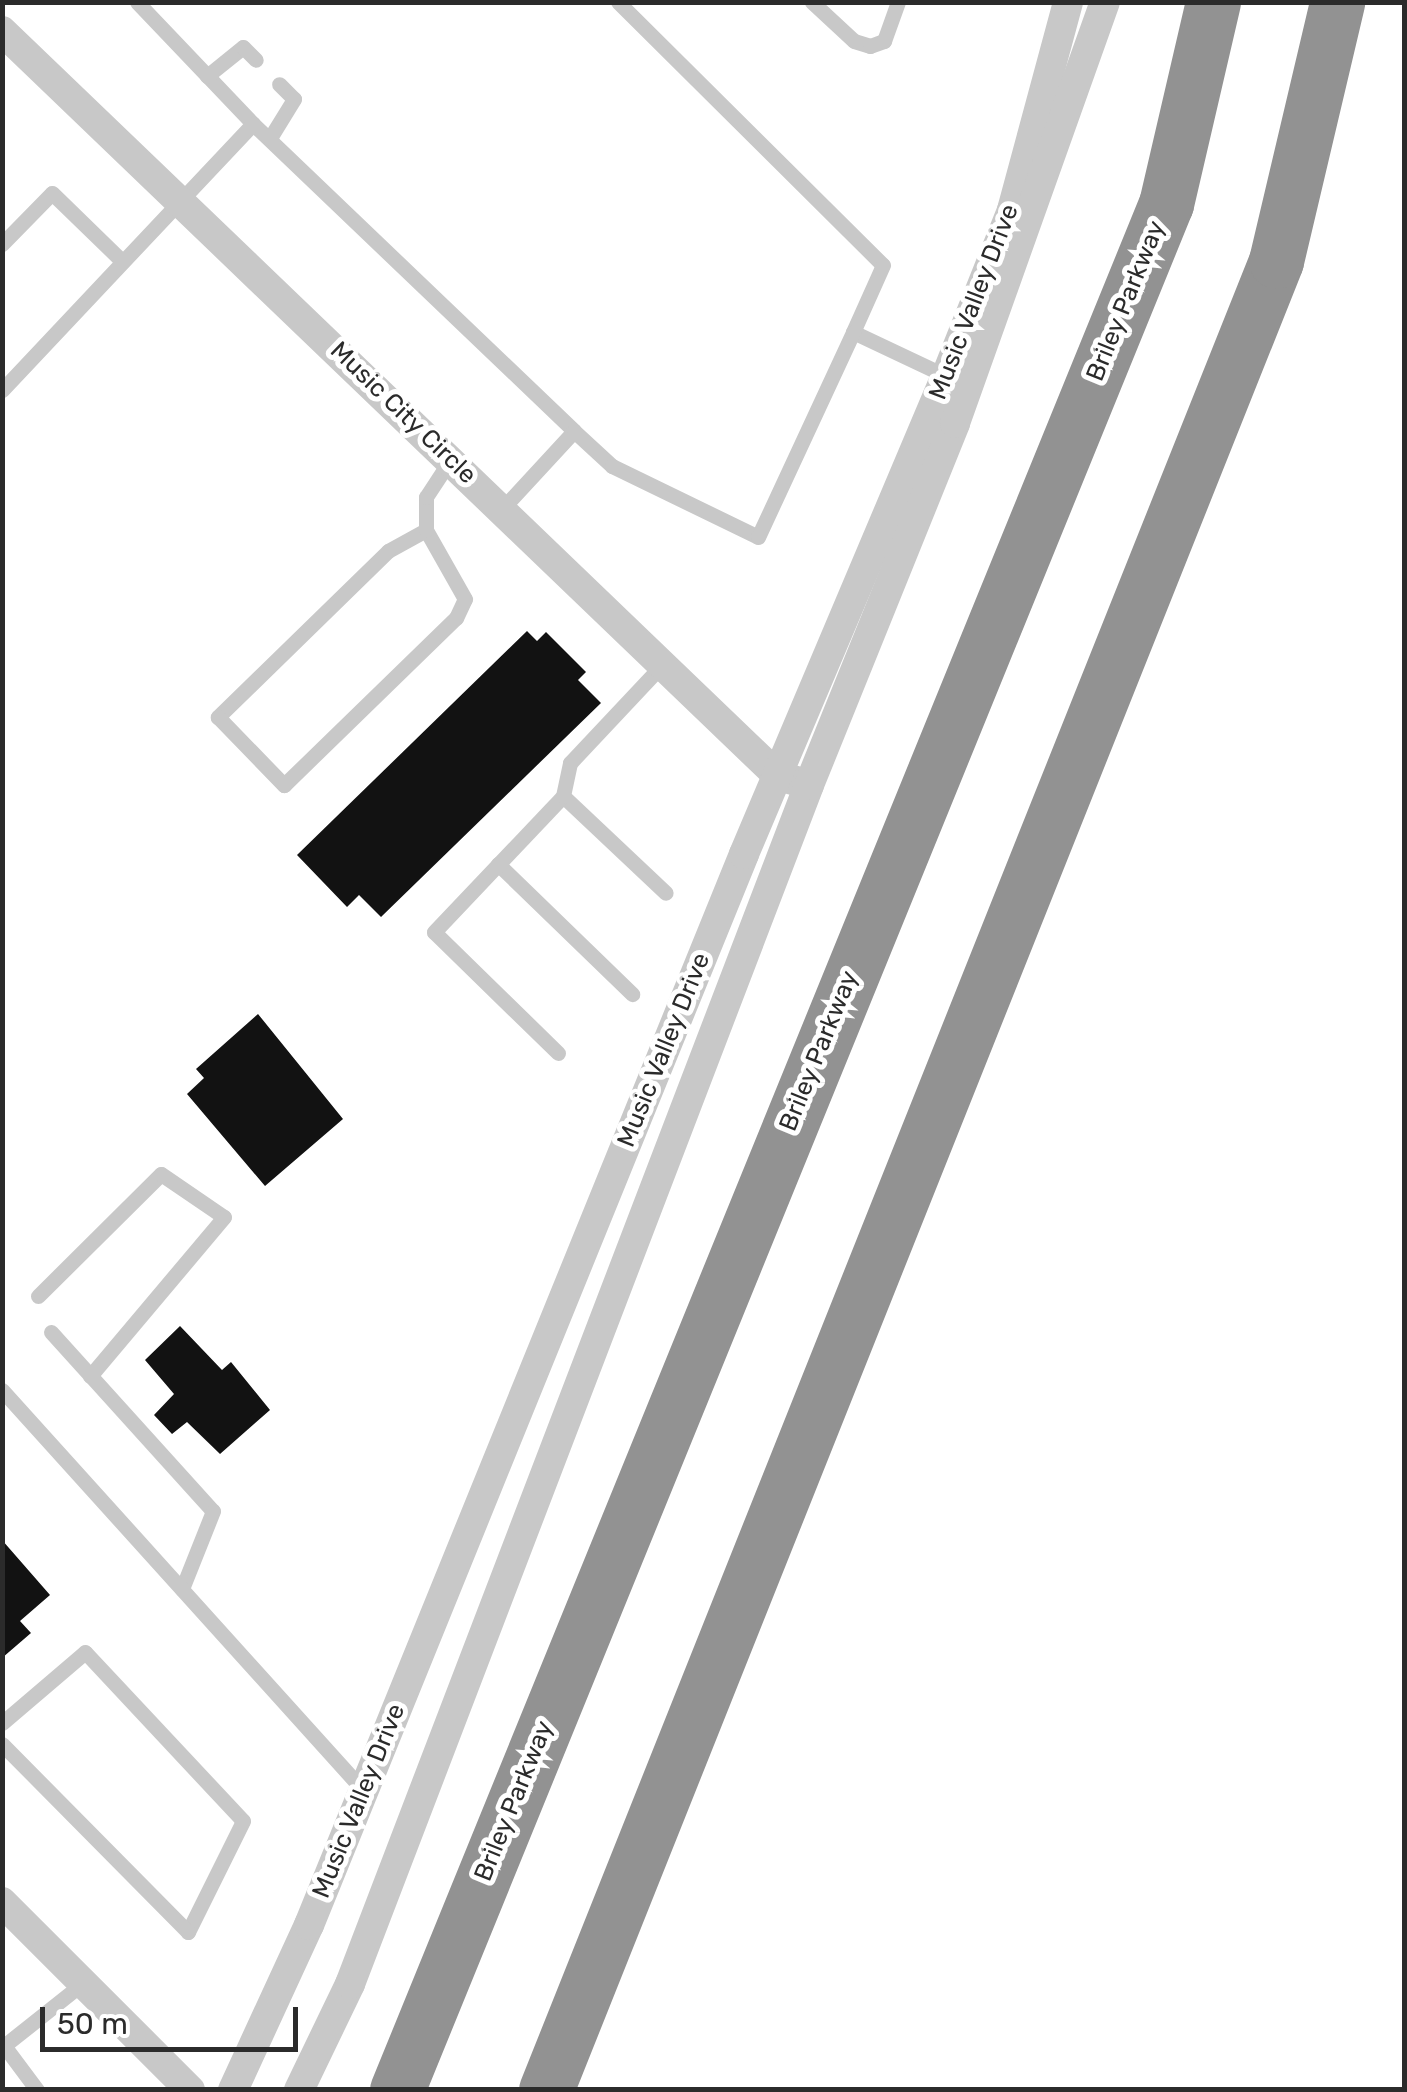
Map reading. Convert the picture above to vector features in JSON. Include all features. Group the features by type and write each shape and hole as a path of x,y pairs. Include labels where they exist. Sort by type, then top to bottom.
{"highway":[{"name":"Briley Parkway","path":"396,2090 1166,204 1213,2"},
{"path":"546,2090 1276,261 1337,2"}],"street":[{"name":"Music Valley Drive","path":"233,2090 364,1790 778,776 946,376 1012,210 1068,2"},
{"name":"Music Valley Drive","path":"299,2090 358,1966 810,785 955,423 1105,2"},
{"name":"Music City Circle","path":"2,31 182,198 778,776 810,785"},
{"path":"2,1902 190,2090"}],"lane":[{"path":"137,2 253,124 612,466 758,537 883,265 618,2"},
{"path":"812,2 854,41 870,46 884,41 898,2"},
{"path":"207,76 243,48 256,60"},
{"path":"270,138 294,99 279,84"},
{"path":"2,390 253,124"},
{"path":"2,244 52,194 122,261"},
{"path":"853,332 946,376"},
{"path":"502,508 574,431"},
{"path":"426,530 388,551 218,718 284,785 456,618 465,598 426,530 426,496 450,459"},
{"path":"558,1053 434,932 563,796 570,763 663,664"},
{"path":"563,796 666,893"},
{"path":"498,864 632,994"},
{"path":"38,1296 162,1174 224,1218 90,1376"},
{"path":"51,1332 212,1511 182,1589"},
{"path":"2,1390 364,1790"},
{"path":"2,1723 86,1652 243,1821 188,1932 2,1744"},
{"path":"37,2090 4,2044 83,1983"}],"building":[{"path":"527,631 537,641 546,632 586,672 578,680 601,703 381,917 359,895 347,907 297,855"},
{"path":"258,1014 343,1119 265,1186 187,1094 204,1078 196,1069"},
{"path":"180,1326 222,1370 231,1362 270,1410 220,1454 187,1422 172,1434 154,1415 174,1394 145,1360"},
{"path":"2,1540 50,1595 20,1621 31,1633 2,1658"}]}
